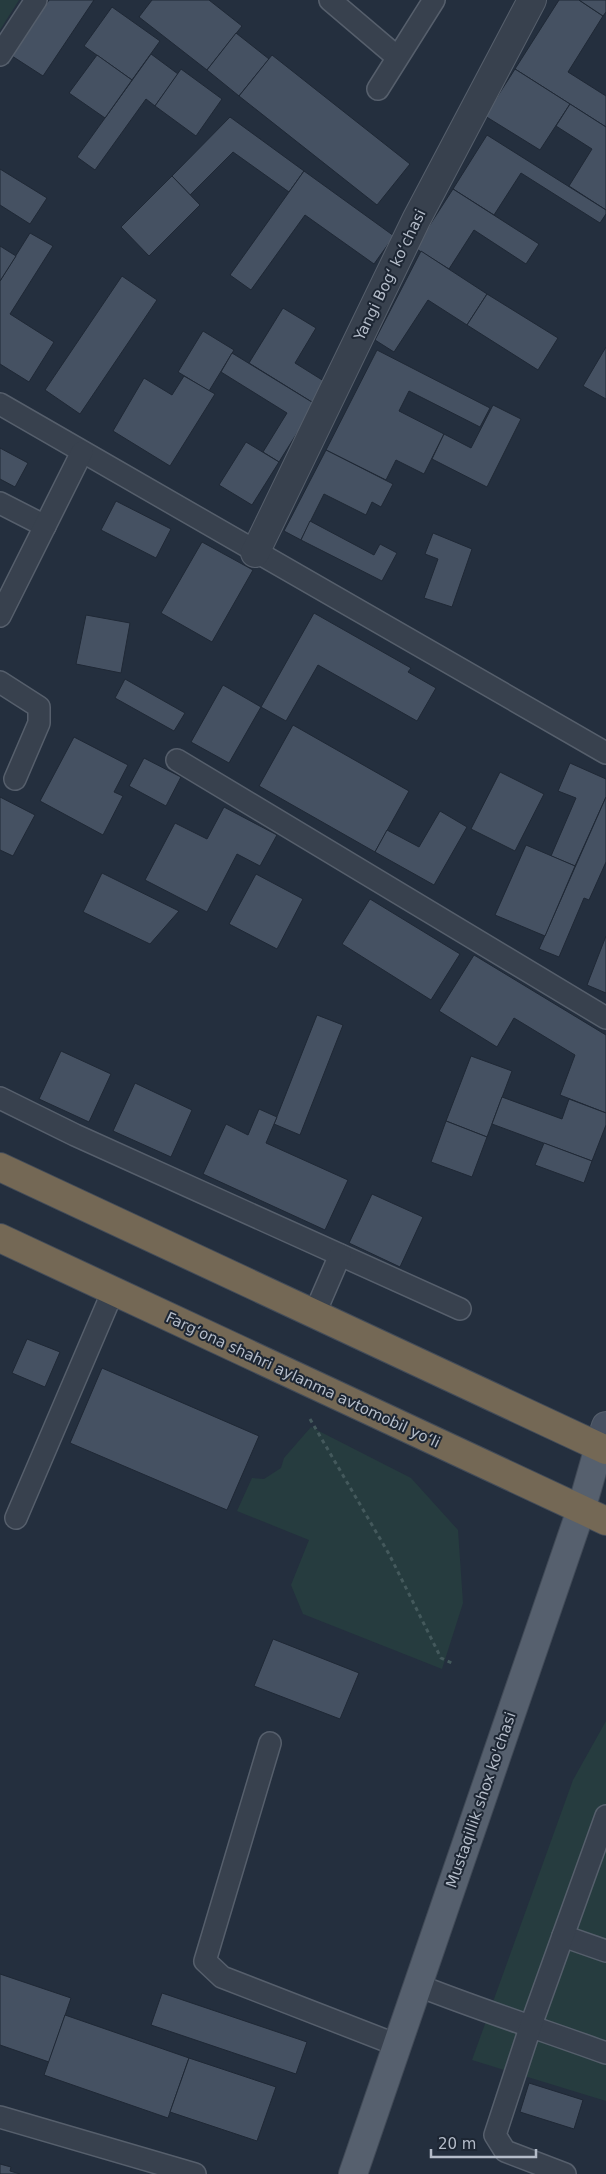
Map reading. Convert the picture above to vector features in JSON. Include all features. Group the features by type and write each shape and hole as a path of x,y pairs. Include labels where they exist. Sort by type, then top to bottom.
{"highway":[{"path":"0,1168 314,1315 604,1441"},
{"name":"Fargʻona shahri aylanma avtomobil yoʻli","path":"0,1238 606,1521"}],"main road":[{"name":"Mustaqillik shox ko'chasi","path":"353,2174 604,1441"}],"street":[{"name":"Yangi Bogʻ koʻchasi","path":"255,553 416,220 532,0"}],"lane":[{"path":"0,56 36,0"},
{"path":"330,0 398,57"},
{"path":"378,90 434,0"},
{"path":"0,404 255,553 606,753"},
{"path":"0,616 82,452"},
{"path":"0,503 45,526"},
{"path":"0,682 38,707 39,723 15,779"},
{"path":"177,760 606,1018"},
{"path":"0,1098 75,1135 460,1309"},
{"path":"314,1315 340,1255"},
{"path":"16,1518 113,1291"},
{"path":"270,1743 205,1961 222,1978 397,2045"},
{"path":"565,2174 504,2150 495,2135 531,2025 606,1816"},
{"path":"563,1936 606,1951"},
{"path":"417,1985 606,2053"},
{"path":"0,2117 195,2174"}],"path":[{"path":"309,1418 389,1554 441,1658 454,1664"}],"green space":[{"path":"0,0 19,0 0,30"},
{"path":"311,1427 411,1478 458,1530 463,1603 442,1669 303,1614 291,1585 309,1540 237,1511 252,1478 264,1479 281,1468 284,1458"},
{"path":"606,1721 606,2101 472,2060 573,1780"}],"building":[{"path":"49,0 94,0 43,76 12,56"},
{"path":"152,0 209,0 242,26 207,70 139,17"},
{"path":"559,0 579,0 603,16 568,72 606,96 606,127 515,69"},
{"path":"579,0 606,0 606,12 603,16"},
{"path":"112,7 160,41 132,80 84,46"},
{"path":"236,33 269,59 239,96 207,70"},
{"path":"151,54 178,74 155,106 146,99 95,170 77,157"},
{"path":"97,55 132,80 105,118 69,93"},
{"path":"272,55 410,164 377,205 239,96"},
{"path":"181,69 222,99 196,136 155,106"},
{"path":"515,69 570,104 540,150 485,116"},
{"path":"570,104 606,127 606,210 569,186 592,149 556,126"},
{"path":"230,117 304,171 289,192 233,152 190,195 172,176"},
{"path":"487,135 606,210 606,214 600,223 521,173 494,215 453,189"},
{"path":"0,169 47,198 30,224 0,205"},
{"path":"304,171 394,236 374,264 305,215 251,290 230,275"},
{"path":"172,176 200,205 149,256 121,227"},
{"path":"453,189 539,244 526,264 474,230 449,269 415,248"},
{"path":"30,233 53,246 10,314 54,342 29,382 0,364 0,281"},
{"path":"0,246 16,256 0,281"},
{"path":"421,251 487,294 467,325 428,300 394,352 375,340"},
{"path":"122,276 157,300 80,414 45,390"},
{"path":"487,294 558,338 538,370 467,325"},
{"path":"283,308 316,328 295,363 327,383 315,404 249,363"},
{"path":"203,331 234,350 209,391 178,372"},
{"path":"606,347 606,399 583,386"},
{"path":"377,350 490,408 480,427 409,391 399,411 444,434 424,474 396,460 386,480 326,450"},
{"path":"232,353 315,404 279,462 263,452 287,413 221,372"},
{"path":"184,376 215,394 170,466 113,431 144,378 172,395"},
{"path":"493,405 521,419 487,487 432,459 444,434 471,448"},
{"path":"246,442 279,462 252,505 219,485"},
{"path":"0,448 28,463 15,487 0,479"},
{"path":"326,450 393,484 381,507 372,502 366,515 324,494 301,540 284,531"},
{"path":"116,501 171,529 156,558 101,530"},
{"path":"310,521 374,555 380,544 397,553 382,581 301,540"},
{"path":"433,533 472,549 452,607 424,598 438,559 425,554"},
{"path":"202,542 253,570 212,642 161,613"},
{"path":"314,613 411,668 408,672 436,688 417,721 318,665 286,721 261,707"},
{"path":"86,615 130,623 121,673 76,664"},
{"path":"125,679 185,713 174,731 115,698"},
{"path":"223,685 261,707 229,763 191,742"},
{"path":"293,725 409,791 375,852 259,786"},
{"path":"74,737 128,765 114,792 123,796 103,835 40,801"},
{"path":"144,758 181,777 166,806 129,786"},
{"path":"570,763 606,779 606,797 575,866 551,856 576,798 558,791"},
{"path":"500,772 544,794 515,851 471,829"},
{"path":"0,797 35,815 13,856 0,850"},
{"path":"606,797 606,862 589,900 584,898 559,957 539,949"},
{"path":"224,807 277,835 260,866 237,854 207,912 145,880 175,823 207,839"},
{"path":"440,811 467,827 434,885 375,852 387,830 419,847"},
{"path":"526,845 575,866 545,936 495,915"},
{"path":"102,873 179,911 150,944 83,912"},
{"path":"256,874 303,899 277,949 229,924"},
{"path":"370,899 460,954 431,1000 342,944"},
{"path":"606,936 606,993 587,985"},
{"path":"474,955 606,1035 606,1113 560,1095 575,1055 514,1018 497,1047 439,1011"},
{"path":"317,1015 343,1025 300,1135 274,1124"},
{"path":"61,1051 111,1074 89,1122 39,1099"},
{"path":"471,1056 512,1071 487,1137 446,1121"},
{"path":"135,1083 192,1110 171,1157 113,1131"},
{"path":"502,1097 562,1119 569,1099 606,1113 606,1125 592,1161 492,1124"},
{"path":"259,1109 277,1117 266,1143 348,1180 325,1230 203,1174 226,1124 248,1135"},
{"path":"446,1121 487,1137 472,1177 431,1162"},
{"path":"544,1143 592,1161 584,1183 535,1165"},
{"path":"372,1194 423,1217 400,1267 349,1243"},
{"path":"27,1339 60,1352 45,1387 12,1373"},
{"path":"102,1368 259,1436 227,1510 70,1443"},
{"path":"273,1639 359,1673 340,1719 254,1686"},
{"path":"0,1974 71,1998 49,2062 0,2045"},
{"path":"162,1993 307,2042 296,2074 151,2025"},
{"path":"65,2015 189,2058 168,2118 44,2075"},
{"path":"189,2058 276,2087 257,2141 170,2112"},
{"path":"529,2083 583,2100 574,2129 520,2112"},
{"path":"0,2164 11,2167 10,2171 20,2174 0,2174"}]}
